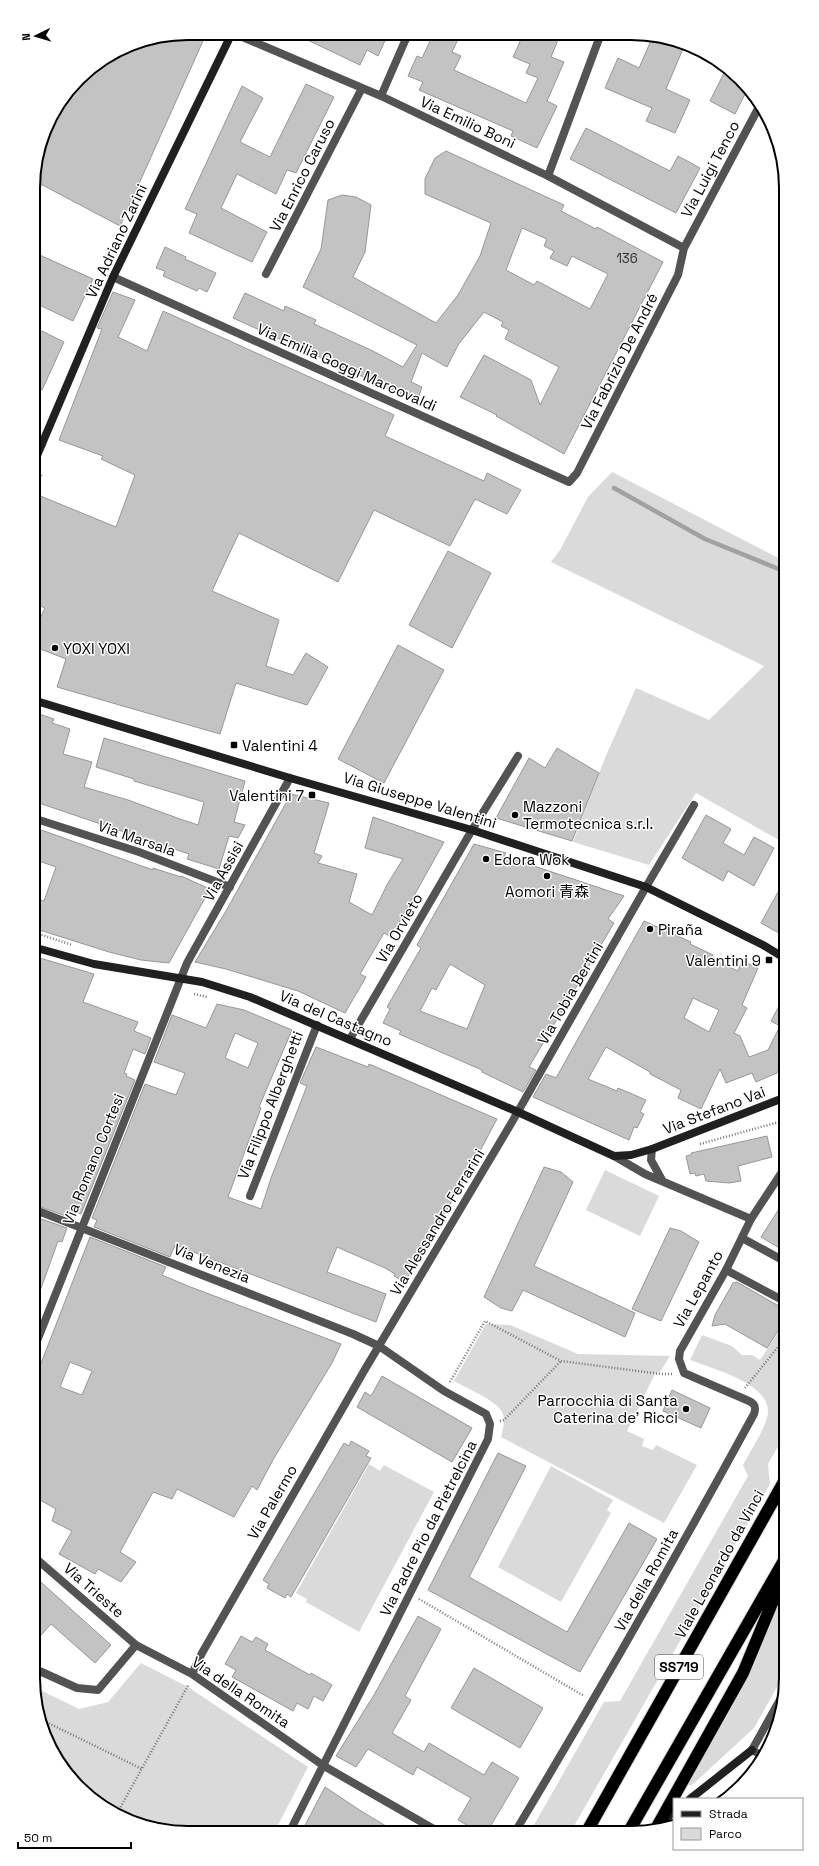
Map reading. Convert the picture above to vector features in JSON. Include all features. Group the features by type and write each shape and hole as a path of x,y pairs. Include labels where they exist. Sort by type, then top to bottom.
{"highway":[{"path":"772,1501 779,1485"},
{"name":"Viale Leonardo da Vinci","path":"590,1826 779,1490"},
{"name":"SS719","path":"632,1826 779,1569"},
{"path":"658,1823 743,1674 779,1587"}],"street":[{"name":"Via Adriano Zarini","path":"40,449 113,277 230,40"},
{"name":"Via Emilio Boni","path":"249,40 381,96 548,176 684,248"},
{"path":"381,96 405,40"},
{"path":"548,176 599,40"},
{"name":"Via Enrico Caruso","path":"266,274 362,88"},
{"name":"Via Luigi Tenco","path":"684,248 757,111"},
{"name":"Via Fabrizio De André","path":"570,482 578,473 678,275 684,248"},
{"name":"Via Emilia Goggi Marcovaldi","path":"113,277 570,482"},
{"name":"Via Giuseppe Valentini","path":"40,702 290,778 472,830 646,887 763,945 779,955"},
{"name":"Via Orvieto","path":"350,1039 472,830 518,756"},
{"name":"Via Assisi","path":"180,978 290,778"},
{"name":"Via Tobia Bertini","path":"518,1112 694,805"},
{"name":"Via Marsala","path":"40,820 139,852 230,887"},
{"name":"Via del Castagno","path":"40,949 94,964 202,982 250,997 518,1112 614,1156 645,1174 751,1219"},
{"name":"Via Romano Cortesi","path":"40,1333 180,978"},
{"name":"Via Filippo Alberghetti","path":"250,1196 317,1025"},
{"name":"Via Stefano Vai","path":"652,1149 779,1100"},
{"name":"Via Alessandro Ferrarini","path":"379,1346 518,1112"},
{"path":"652,1149 651,1160 662,1181"},
{"name":"Via del Castagno","path":"614,1156 631,1155 652,1149"},
{"name":"Via Lepanto","path":"684,1373 679,1359 680,1351 726,1270 751,1219 779,1177"},
{"name":"Via Venezia","path":"40,1212 353,1334 379,1346"},
{"path":"742,1238 779,1258"},
{"path":"726,1270 779,1298"},
{"path":"379,1346 444,1391 486,1414 490,1424"},
{"name":"Via Palermo","path":"192,1674 202,1653 379,1346"},
{"name":"Via della Romita","path":"519,1826 594,1701 754,1414 756,1408 753,1403 684,1373"},
{"name":"Via Padre Pio da Pietrelcina","path":"293,1826 488,1439 490,1424"},
{"name":"Via Trieste","path":"40,1562 136,1645"},
{"path":"40,1671 77,1688 98,1690 136,1645"},
{"name":"Via della Romita","path":"136,1645 192,1674 324,1766 429,1826"},
{"path":"691,1798 752,1750 776,1707"},
{"path":"752,1750 758,1753"},
{"path":"661,1823 673,1813"}],"path":[{"path":"40,934 75,945"},
{"path":"189,992 210,998"},
{"path":"693,1146 779,1122"},
{"path":"444,1391 486,1320 561,1361 661,1374 684,1373"},
{"path":"740,1397 744,1389 779,1346"},
{"path":"490,1424 504,1420 561,1361"},
{"path":"410,1594 594,1701"},
{"path":"119,1809 188,1687 192,1674"},
{"path":"47,1722 142,1769"}],"green space":[{"path":"612,472 779,558 779,840 696,793 649,865 573,842 605,758 636,688 709,720 764,666 551,562 560,550 588,497"},
{"path":"605,1170 659,1196 640,1236 586,1210"},
{"path":"486,1324 510,1325 578,1354 670,1356 660,1372 656,1372 627,1431 644,1439 642,1446 653,1450 656,1445 697,1465 664,1523 501,1437 504,1418 499,1408 494,1403 454,1381"},
{"path":"779,1331 779,1445 768,1464 770,1484 574,1826 533,1826 604,1702 620,1701 748,1476 743,1465 765,1424 768,1406 762,1396 741,1380 690,1360 702,1335 732,1346 742,1355 752,1355 760,1360"},
{"path":"369,1464 380,1471 384,1465 434,1492 359,1632 306,1602 307,1599 296,1593"},
{"path":"551,1466 613,1500 607,1510 611,1513 561,1602 498,1567"},
{"path":"779,1602 779,1683 754,1728 691,1786 683,1782 745,1675"},
{"path":"141,1663 188,1687 308,1767 278,1826 178,1826 140,1818 122,1811 106,1801 83,1783 77,1776 65,1760 51,1735 45,1716 40,1690 79,1709 108,1702"}],"building":[{"path":"308,40 385,40 378,56 367,50 360,65"},
{"path":"431,40 458,40 452,52 461,56 454,70 526,103 538,78 526,73 530,64 513,57 521,40 558,40 551,57 564,62 547,101 557,106 537,148 511,136 513,131 419,90 423,82 408,76 417,56 422,58"},
{"path":"169,41 203,41 120,226 40,184 45,150 55,122 65,106 83,83 106,65 122,55 150,45"},
{"path":"651,41 683,49 666,89 690,100 675,133 646,121 652,108 605,88 618,58 639,68"},
{"path":"724,73 736,83 745,94 735,114 710,101"},
{"path":"306,84 334,97 296,173 287,170 276,194 237,174 221,208 267,232 252,262 189,233 197,214 185,209 242,86 263,98 240,142 270,157"},
{"path":"586,128 670,171 678,156 700,168 676,213 570,159"},
{"path":"446,151 564,205 561,211 596,229 597,227 663,262 564,454 496,416 497,415 460,397 484,355 531,380 540,405 559,367 505,339 509,330 501,326 503,322 484,312 458,345 447,367 422,353 411,382 422,387 417,401 233,318 245,293 284,311 285,306 316,320 314,324 373,351 403,367 417,345 303,287 321,249 328,200 342,195 356,197 371,205 365,252 353,277 436,323 458,295 480,256 491,223 425,194 425,179 435,158","holes":["522,228 547,239 544,246 554,251 550,258 567,266 572,256 608,274 590,309 537,281 534,285 506,270"]},
{"path":"165,247 186,257 185,259 216,273 207,292 199,288 197,291 163,276 165,271 156,268"},
{"path":"40,255 93,279 73,321 40,305"},
{"path":"113,292 135,300 118,337 147,351 163,311 394,415 385,436 484,481 487,473 521,490 507,514 475,499 450,546 374,510 338,582 239,533 212,591 279,620 266,666 293,675 306,653 328,667 307,705 236,683 220,734 57,687 66,659 40,649 40,619 45,608 40,606 40,496 116,527 135,475 101,459 103,456 59,440 102,329 97,328"},
{"path":"40,330 64,342 42,390 40,389"},
{"path":"448,551 491,573 452,648 409,625"},
{"path":"398,645 444,670 384,783 338,759"},
{"path":"40,714 54,719 52,723 70,729 63,754 92,762 84,787 128,800 198,825 204,802 134,781 134,779 96,767 104,738 245,781 234,822 245,825 238,838 229,836 219,869 187,859 189,854 40,803"},
{"path":"557,748 599,773 572,841 496,818 529,758 545,768"},
{"path":"291,794 329,803 314,853 322,856 318,863 357,874 349,902 372,915 388,883 403,859 365,848 373,817 444,842 391,937 384,933 360,974 366,977 345,1013 298,991 226,969 195,962 226,911"},
{"path":"706,815 731,829 723,843 744,855 754,837 774,848 754,886 728,871 723,881 682,858"},
{"path":"40,830 153,870 153,868 181,876 210,889 169,963 141,960 109,952 40,930 40,900 44,901 56,867 40,861"},
{"path":"474,844 506,853 504,856 624,896 608,919 614,923 529,1067 536,1070 523,1092 482,1072 482,1070 399,1034 401,1031 383,1023 390,1009 387,1007 421,948 417,945","holes":["450,964 485,985 467,1029 420,1011 432,988 436,990"]},
{"path":"778,892 779,892 779,933 761,923"},
{"path":"644,921 691,942 690,944 713,955 711,959 738,971 742,961 758,968 742,1005 747,1008 734,1033 740,1036 749,1057 768,1050 779,1028 779,1070 777,1073 756,1082 752,1073 726,1083 720,1069 701,1109 678,1098 681,1090 650,1074 650,1072 606,1047 588,1079 617,1091 618,1088 646,1100 640,1112 644,1114 637,1128 634,1127 629,1140 533,1097 546,1074 556,1078","holes":["693,998 719,1010 709,1032 684,1018"]},
{"path":"40,958 94,974 83,1002 138,1022 134,1031 151,1038 145,1054 133,1049 124,1073 127,1074 126,1076 135,1080 81,1214 74,1211 71,1218 40,1207"},
{"path":"217,1004 244,1010 292,1030 259,1107 261,1108 228,1197 261,1209 271,1178 307,1086 300,1083 316,1047 368,1067 369,1064 497,1119 472,1166 405,1282 394,1276 395,1274 385,1268 337,1247 327,1272 386,1294 376,1322 175,1245 170,1257 94,1227 97,1220 92,1218 145,1084 176,1095 185,1073 154,1062 172,1015 206,1028","holes":["235,1033 258,1043 248,1068 225,1058"]},
{"path":"779,1006 779,1025 771,1021"},
{"path":"767,1136 772,1157 738,1166 741,1181 729,1183 706,1181 704,1174 696,1176 695,1173 690,1174 686,1156 691,1155 691,1153"},
{"path":"544,1167 561,1172 573,1182 534,1266 635,1313 625,1337 523,1290 512,1311 501,1308 484,1297"},
{"path":"779,1209 779,1248 761,1237"},
{"path":"40,1218 67,1228 62,1242 58,1241 40,1291"},
{"path":"670,1228 681,1231 699,1242 661,1321 632,1309"},
{"path":"90,1237 166,1267 162,1275 341,1344 332,1363 274,1458 257,1490 252,1486 234,1517 177,1489 172,1499 153,1492 120,1552 136,1562 121,1582 98,1569 95,1574 59,1554 72,1531 52,1521 56,1509 40,1500 40,1366","holes":["70,1362 92,1371 82,1395 60,1387"]},
{"path":"737,1282 779,1306 779,1329 767,1348 725,1324 712,1326 715,1315 733,1283"},
{"path":"382,1376 472,1428 452,1462 357,1407 365,1392 371,1396"},
{"name":"Parrocchia di Santa Caterina de' Ricci","path":"672,1390 710,1408 701,1428 663,1411"},
{"path":"351,1441 369,1451 366,1456 371,1458 291,1597 287,1594 285,1598 267,1588 269,1584 263,1580 344,1443 349,1446"},
{"path":"498,1453 526,1466 469,1577 567,1632 629,1523 657,1539 580,1672 428,1590"},
{"path":"40,1581 111,1645 95,1663 51,1624 40,1636"},
{"path":"418,1616 441,1629 405,1696 411,1700 392,1733 424,1752 429,1743 484,1775 492,1762 519,1778 491,1826 468,1826 458,1820 471,1798 417,1767 413,1775 368,1749 356,1767 336,1756 374,1695"},
{"path":"241,1636 252,1642 256,1637 268,1644 265,1650 310,1675 311,1673 332,1685 323,1701 314,1696 308,1709 297,1703 293,1711 232,1677 236,1670 225,1664"},
{"path":"474,1668 543,1708 520,1748 451,1708"},
{"path":"325,1787 386,1826 305,1826"}],"waterway":[{"path":"614,488 705,539 779,569"}],"place":[{"name":"YOXI YOXI","path":"55,648"},
{"name":"Valentini 4","path":"234,745"},
{"name":"Valentini 7","path":"312,795"},
{"name":"Mazzoni Termotecnica s.r.l.","path":"515,815"},
{"name":"Edora Wok","path":"486,859"},
{"name":"Aomori 青森","path":"547,876"},
{"name":"Piraña","path":"650,929"},
{"name":"Valentini 9","path":"769,960"},
{"name":"Parrocchia di Santa Caterina de' Ricci","path":"686,1409"}]}
